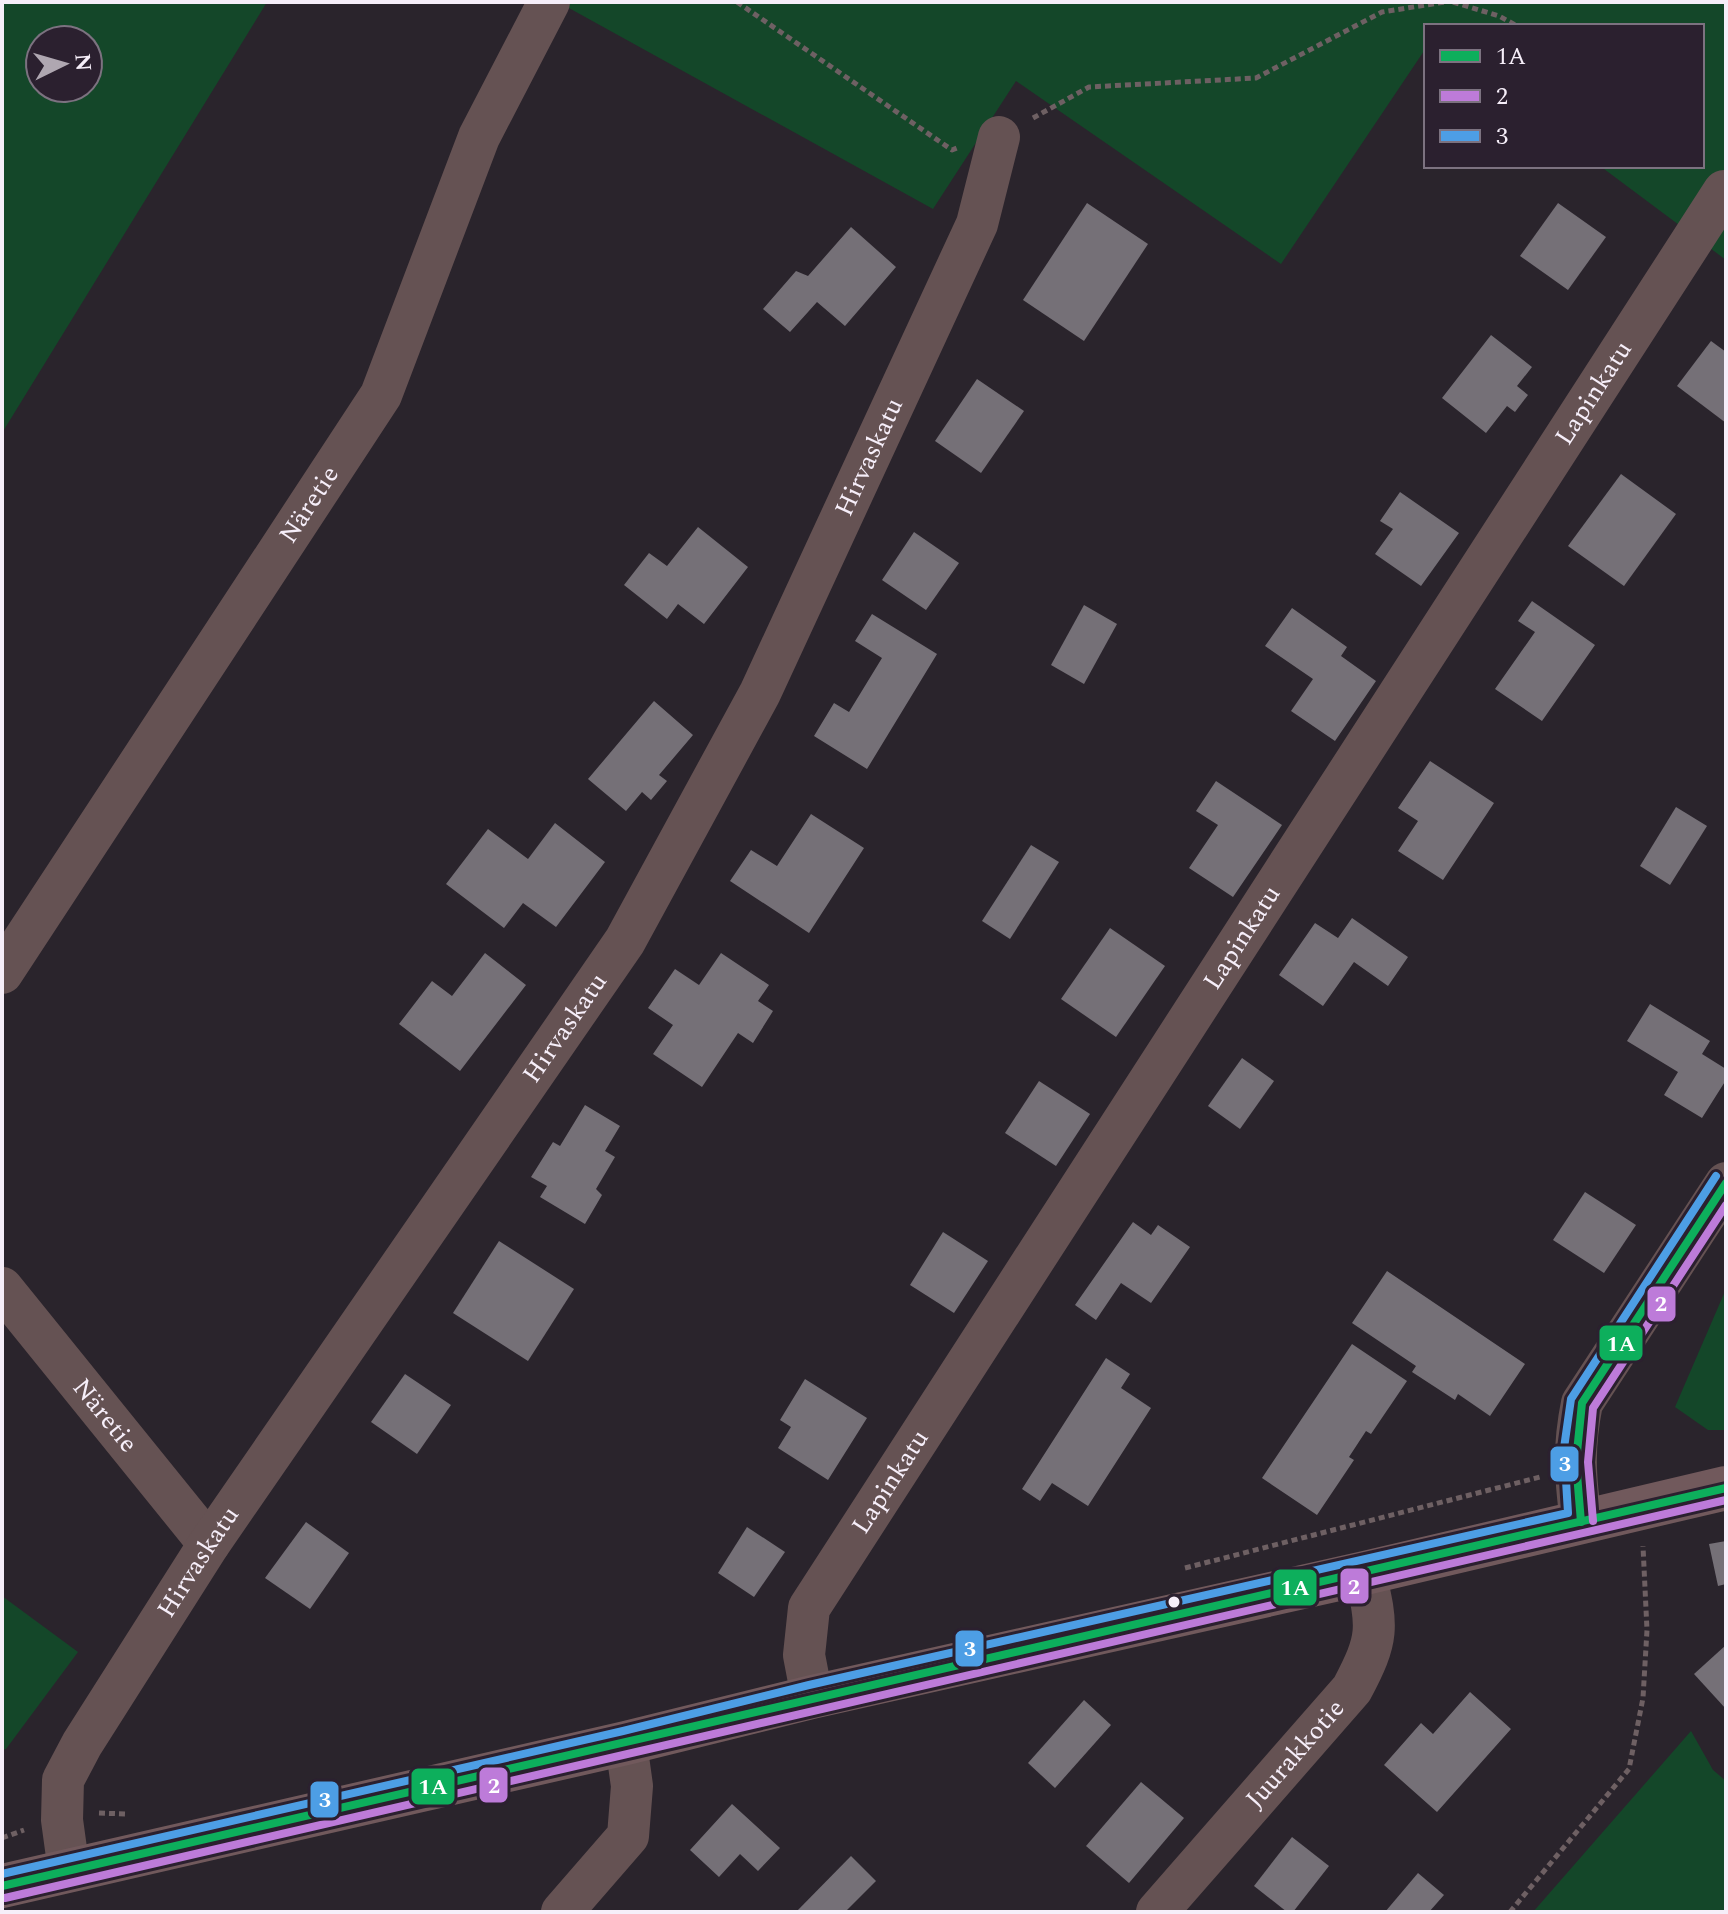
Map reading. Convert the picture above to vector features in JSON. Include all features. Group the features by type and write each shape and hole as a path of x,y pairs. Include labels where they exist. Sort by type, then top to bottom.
{"main road":[{"path":"2,1886 1726,1488"}],"street":[{"name":"Näretie","path":"2,973 381,395 479,137 549,2"},
{"name":"Hirvaskatu","path":"69,1871 62,1820 63,1780 82,1744 209,1544 625,941 760,693 977,224 999,137"},
{"name":"Lapinkatu","path":"812,1697 804,1655 809,1608 1724,191"},
{"path":"1581,1522 1574,1468 1575,1437 1582,1403 1726,1183"},
{"name":"Näretie","path":"2,1288 209,1544"},
{"name":"Juurakkotie","path":"1157,1912 1352,1689 1371,1653 1376,1617 1365,1573"},
{"path":"562,1912 628,1836 632,1786 626,1743"}],"path":[{"path":"737,2 952,150 999,137 1089,87 1256,78 1382,12 1445,2"},
{"path":"1453,2 1499,16 1513,24"},
{"path":"1510,1912 1629,1769 1643,1698 1647,1630 1646,1576 1637,1507"}],"green space":[{"path":"2,2 267,2 2,433"},
{"path":"558,2 1726,2 1726,260 1603,168 1704,168 1704,24 1424,24 1424,51 1281,264 1016,81 933,209"},
{"path":"1726,1289 1726,1430 1708,1430 1675,1407"},
{"path":"2,1596 78,1652 6,1749 2,1750"},
{"path":"1691,1731 1713,1770 1726,1781 1726,1912 1533,1912"}],"building":[{"path":"1087,203 1148,244 1084,341 1023,300"},
{"path":"1558,203 1606,237 1568,290 1520,256"},
{"path":"851,227 896,267 845,326 817,302 790,332 763,309 796,271 808,276"},
{"path":"1491,335 1532,367 1517,386 1528,395 1515,412 1507,406 1486,433 1442,398"},
{"path":"1711,341 1726,352 1726,423 1677,386"},
{"path":"977,379 1024,411 981,473 935,441"},
{"path":"1621,474 1676,514 1624,586 1568,546"},
{"path":"1400,492 1459,533 1421,586 1375,554 1393,529 1380,521"},
{"path":"698,527 748,567 704,624 678,604 667,619 624,585 649,553 667,566"},
{"path":"914,532 959,563 926,610 882,580"},
{"path":"1532,601 1595,645 1542,721 1495,689 1535,632 1518,621"},
{"path":"1084,605 1117,624 1084,684 1051,665"},
{"path":"1292,608 1347,647 1341,656 1376,681 1335,741 1291,711 1313,679 1265,646"},
{"path":"872,614 937,654 867,769 814,736 834,703 849,712 882,658 855,641"},
{"path":"654,701 693,735 659,775 667,781 651,800 642,792 626,811 588,779"},
{"path":"1430,761 1494,803 1443,880 1398,851 1418,821 1398,808"},
{"path":"1216,781 1282,825 1233,897 1189,868 1218,825 1196,811"},
{"path":"1676,807 1707,826 1670,885 1640,866"},
{"path":"811,814 864,848 809,933 730,881 751,850 777,866"},
{"path":"555,823 605,862 556,927 523,903 504,928 446,884 488,829 528,859"},
{"path":"1031,845 1059,862 1010,939 982,921"},
{"path":"1352,918 1408,957 1388,986 1354,962 1323,1006 1279,975 1315,923 1338,938"},
{"path":"1110,928 1165,966 1116,1037 1061,999"},
{"path":"485,953 526,985 460,1071 399,1024 432,981 452,996"},
{"path":"721,953 769,985 758,1001 773,1011 753,1043 738,1033 702,1087 653,1054 673,1025 648,1008 675,969 699,985"},
{"path":"1650,1004 1710,1041 1702,1054 1726,1069 1726,1080 1702,1118 1664,1095 1678,1072 1627,1041"},
{"path":"1242,1058 1274,1081 1240,1129 1208,1106"},
{"path":"1039,1081 1090,1114 1056,1166 1005,1133"},
{"path":"585,1105 620,1126 605,1151 615,1157 596,1189 602,1195 585,1224 540,1197 547,1186 531,1177 553,1142 560,1146"},
{"path":"1585,1192 1636,1225 1604,1273 1553,1240"},
{"path":"1133,1222 1151,1235 1158,1225 1190,1247 1151,1303 1121,1283 1096,1320 1075,1305"},
{"path":"943,1232 988,1261 954,1313 910,1285"},
{"path":"499,1241 574,1289 528,1361 453,1313"},
{"path":"1387,1271 1525,1364 1490,1416 1458,1394 1455,1400 1412,1372 1416,1366 1352,1323"},
{"path":"1352,1344 1407,1381 1371,1434 1366,1431 1349,1457 1354,1460 1317,1515 1262,1478"},
{"path":"1106,1358 1130,1374 1121,1388 1151,1408 1088,1506 1052,1483 1040,1501 1022,1489"},
{"path":"405,1374 451,1405 417,1454 371,1422"},
{"path":"805,1379 867,1418 828,1480 778,1448 791,1427 780,1420"},
{"path":"306,1522 349,1553 310,1609 265,1578"},
{"path":"747,1527 785,1552 754,1597 718,1573"},
{"path":"1726,1541 1726,1584 1718,1586 1709,1544"},
{"path":"1726,1645 1726,1709 1694,1674"},
{"path":"1470,1692 1511,1729 1437,1812 1384,1765 1421,1723 1433,1734"},
{"path":"1084,1700 1111,1725 1055,1788 1028,1763"},
{"path":"1141,1782 1184,1818 1129,1883 1086,1846"},
{"path":"732,1804 780,1848 758,1871 740,1854 719,1877 690,1850"},
{"path":"1292,1837 1329,1866 1293,1912 1287,1912 1254,1886"},
{"path":"851,1856 876,1881 845,1912 796,1912"},
{"path":"1418,1873 1444,1895 1429,1912 1385,1912"}],"transit line":[{"name":"3","path":"2,1874 809,1685 1568,1513 1564,1448 1571,1399 1716,1176"},
{"name":"1A","path":"1581,1522 1576,1462 1582,1403 1726,1183"},
{"name":"2","path":"1593,1521 1588,1462 1593,1408 1726,1205"},
{"name":"1A","path":"2,1886 1726,1488"},
{"name":"2","path":"5,1898 1726,1500"}]}
